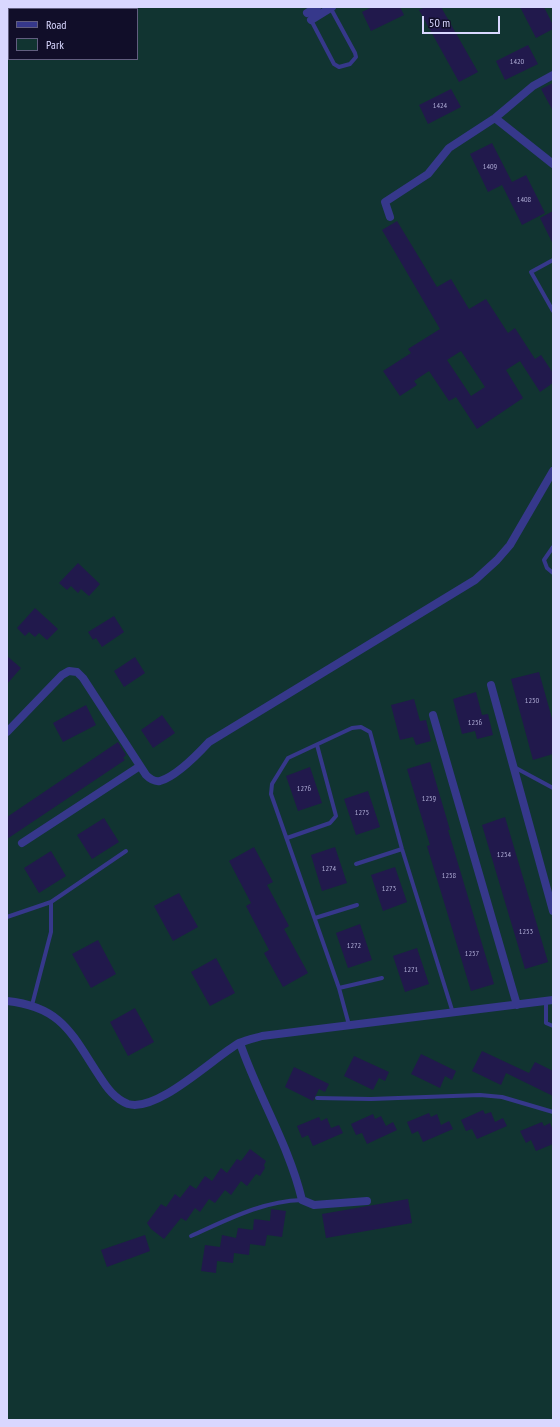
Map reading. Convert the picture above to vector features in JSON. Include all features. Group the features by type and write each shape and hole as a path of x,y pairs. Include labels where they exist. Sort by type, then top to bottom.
{"street":[{"path":"309,16 317,7"},
{"path":"309,16 331,7"},
{"path":"390,217 385,202 428,174 449,148 495,118 533,86 553,75"},
{"path":"495,118 553,164"},
{"path":"7,732 62,675 69,671 77,672 83,678 146,775 152,780 160,781 180,770 209,742 475,580 498,560 510,545 553,471"},
{"path":"491,685 553,911"},
{"path":"433,715 517,1005"},
{"path":"22,843 140,766"},
{"path":"7,1001 32,1005 46,1010 66,1026 106,1087 116,1098 128,1104 142,1105 159,1099 240,1043 262,1036 549,1001"},
{"path":"240,1043 248,1066 266,1103 292,1167 302,1200 314,1205 367,1201"}],"lane":[{"path":"309,16 334,64 339,67 350,64 355,59 355,53 331,7"},
{"path":"553,260 531,272 553,311"},
{"path":"553,547 544,560 547,568 553,573"},
{"path":"349,1025 339,988 271,794 272,784 288,758 352,728 361,727 370,732 402,849 453,1012"},
{"path":"287,838 330,823 336,816 317,745"},
{"path":"513,766 553,788"},
{"path":"356,864 402,849"},
{"path":"7,917 51,902 126,851"},
{"path":"32,1005 51,932 51,902"},
{"path":"315,918 357,905"},
{"path":"339,988 382,978"},
{"path":"549,1001 546,1023 553,1026"},
{"path":"317,1098 371,1099 480,1095 502,1097 553,1112"},
{"path":"191,1236 244,1212 271,1203 302,1200"}],"green space":[{"path":"7,7 553,7 553,1420 7,1420"}],"building":[{"path":"372,7 400,7 404,15 371,31 362,12"},
{"path":"425,7 441,7 478,72 459,82 419,10"},
{"path":"520,7 544,7 553,25 553,29 536,38"},
{"path":"528,45 538,64 505,80 496,61"},
{"path":"553,83 553,111 541,89"},
{"path":"451,89 461,107 428,124 419,105"},
{"path":"492,143 512,182 526,175 545,213 522,225 502,185 488,192 470,154"},
{"path":"553,211 553,244 540,218"},
{"path":"397,221 437,287 451,279 469,309 486,299 508,333 515,328 535,359 541,355 553,373 553,383 540,392 520,361 506,370 523,398 477,429 456,397 449,401 429,371 414,381 417,385 400,396 383,371 411,353 408,349 440,329 382,230","holes":["461,351 485,387 471,396 447,360"]},
{"path":"78,563 100,584 89,596 81,589 78,593 71,586 67,590 59,583"},
{"path":"35,608 58,629 47,640 39,633 35,637 29,632 25,636 17,628"},
{"path":"114,616 124,632 102,647 96,638 93,640 88,632"},
{"path":"7,656 21,668 7,684"},
{"path":"135,657 145,673 124,687 114,671"},
{"path":"539,672 553,722 553,754 533,760 511,679"},
{"path":"476,692 482,715 488,714 493,735 477,739 475,731 462,734 453,699"},
{"path":"414,699 420,721 426,720 431,741 416,745 413,737 400,740 391,705"},
{"path":"86,705 96,725 63,742 53,723"},
{"path":"162,715 175,733 153,748 141,730"},
{"path":"118,742 126,755 123,758 125,760 7,839 7,817"},
{"path":"430,762 450,830 448,830 494,984 471,991 427,846 430,845 407,769"},
{"path":"310,767 322,803 298,811 286,776"},
{"path":"368,791 380,827 356,835 344,799"},
{"path":"505,817 548,962 525,969 482,825"},
{"path":"104,818 119,842 92,859 77,835"},
{"path":"254,847 273,882 267,885 289,926 284,929 308,973 283,987 264,953 269,950 246,906 251,903 229,861"},
{"path":"335,847 347,883 322,891 311,855"},
{"path":"51,851 66,876 39,893 24,868"},
{"path":"395,867 407,902 383,911 371,875"},
{"path":"179,893 198,927 173,941 154,906"},
{"path":"360,924 372,960 348,968 336,933"},
{"path":"98,940 116,974 91,988 72,954"},
{"path":"417,948 429,984 405,992 393,956"},
{"path":"216,958 235,993 210,1006 191,972"},
{"path":"135,1008 154,1042 128,1056 110,1022"},
{"path":"482,1051 529,1073 535,1062 553,1071 553,1096 506,1073 501,1085 472,1071"},
{"path":"421,1054 456,1071 452,1080 445,1076 440,1088 411,1074"},
{"path":"354,1056 389,1072 385,1081 379,1078 373,1090 344,1076"},
{"path":"294,1067 329,1084 325,1092 319,1089 313,1101 285,1087"},
{"path":"483,1110 485,1114 491,1112 495,1122 503,1118 507,1126 477,1139 472,1129 466,1131 461,1120"},
{"path":"429,1113 431,1117 437,1114 441,1125 449,1121 453,1129 423,1142 418,1131 412,1134 407,1122"},
{"path":"373,1114 375,1119 381,1116 386,1126 393,1122 397,1130 367,1144 362,1133 356,1135 351,1124"},
{"path":"319,1117 321,1121 327,1118 331,1128 339,1125 343,1133 313,1146 308,1135 302,1138 297,1126"},
{"path":"542,1122 544,1126 550,1123 553,1130 553,1144 536,1151 531,1140 526,1143 520,1131"},
{"path":"250,1149 266,1161 264,1165 265,1168 260,1176 256,1174 247,1186 241,1181 231,1195 225,1190 215,1203 209,1199 200,1212 195,1208 186,1221 181,1218 164,1239 151,1229 147,1223 161,1204 166,1207 175,1194 180,1198 190,1185 196,1189 205,1176 212,1181 221,1168 227,1173 237,1159 241,1161"},
{"path":"408,1199 412,1223 326,1238 322,1214"},
{"path":"271,1209 286,1211 282,1237 267,1235 265,1246 250,1244 249,1255 234,1253 233,1263 217,1261 216,1273 201,1271 205,1245 220,1247 222,1235 236,1238 238,1228 253,1230 254,1219 270,1221"},
{"path":"145,1235 150,1251 107,1267 101,1250"}]}
